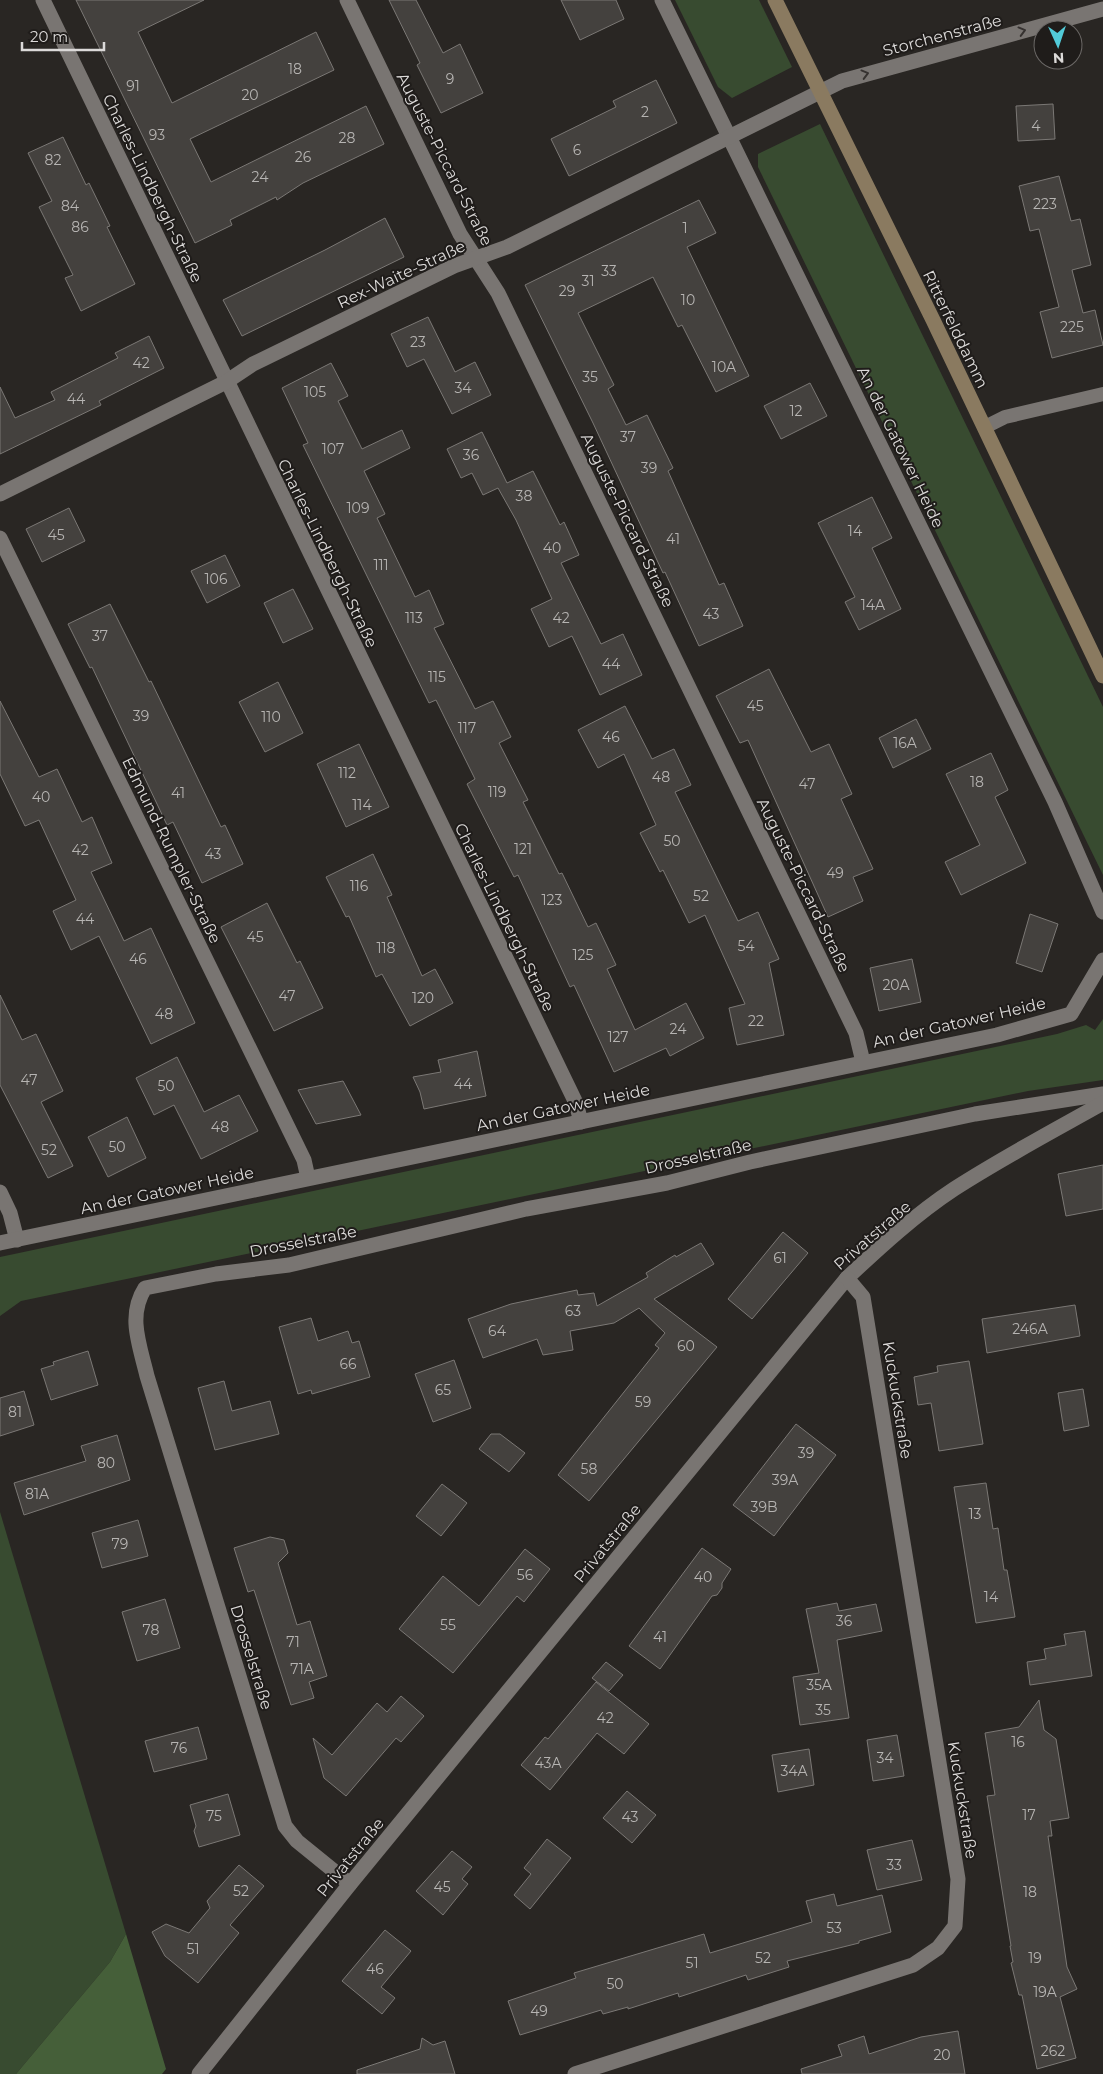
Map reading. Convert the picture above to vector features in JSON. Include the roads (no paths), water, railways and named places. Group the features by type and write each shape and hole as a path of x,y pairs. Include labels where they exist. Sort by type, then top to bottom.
{"main road":[{"name":"Ritterfelddamm","path":"775,0 985,427 1103,676"}],"street":[{"name":"Charles-Lindbergh-Straße","path":"43,0 226,382 572,1094 581,1122"},
{"name":"Auguste-Piccard-Straße","path":"347,0 460,234 498,293 856,1033 863,1062"},
{"name":"An der Gatower Heide","path":"662,0 1055,802 1103,912"},
{"name":"Storchenstraße","path":"820,91 842,81 1103,9"},
{"name":"Rex-Waite-Straße","path":"0,494 226,382 253,364 454,266 507,247 820,91"},
{"name":"Edmund-Rumpler-Straße","path":"0,538 304,1160 308,1178"},
{"name":"An der Gatower Heide","path":"0,1244 997,1035 1071,1014 1103,960"},
{"name":"Drosselstraße","path":"350,1884 297,1841 285,1826 147,1376 135,1328 135,1308 145,1288 216,1274 289,1265 526,1209 668,1182 750,1162 975,1114 1103,1094"},
{"name":"Privatstraße","path":"199,2074 350,1884 847,1278 876,1251 952,1190 1004,1158 1103,1103"},
{"path":"0,1192 10,1213 17,1240"},
{"name":"Kuckuckstraße","path":"575,2074 913,1965 938,1948 954,1926 958,1879 863,1297 847,1278"}],"lane":[{"path":"985,427 1006,417 1103,394"}]}
